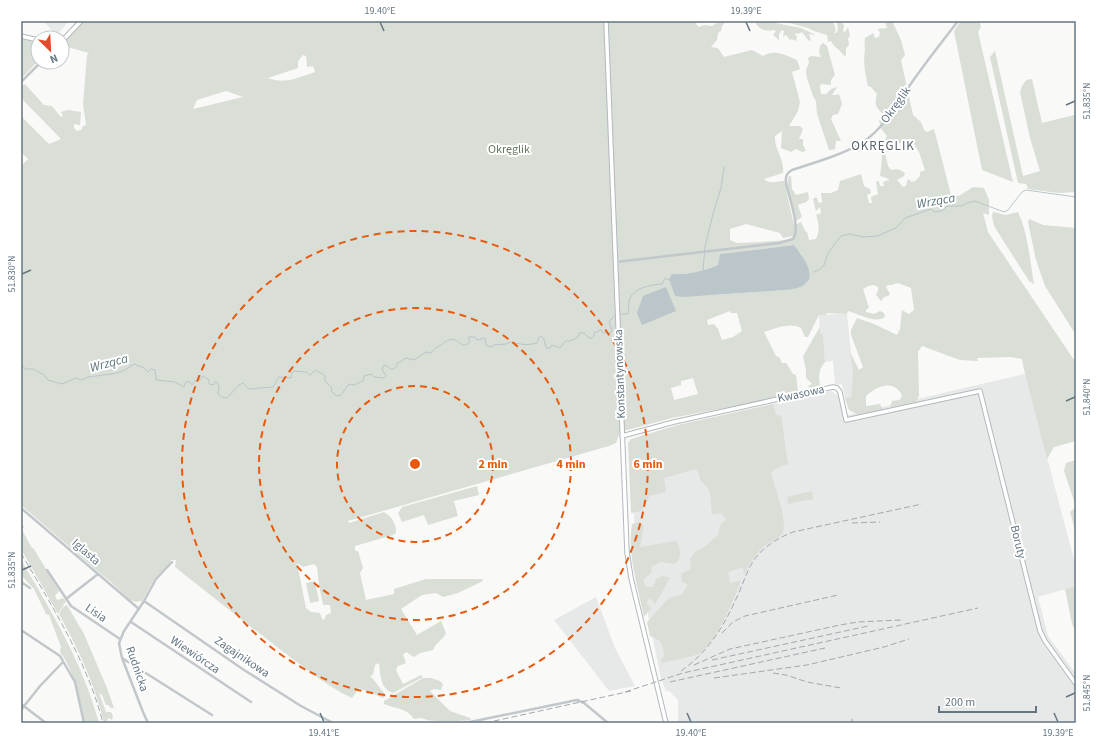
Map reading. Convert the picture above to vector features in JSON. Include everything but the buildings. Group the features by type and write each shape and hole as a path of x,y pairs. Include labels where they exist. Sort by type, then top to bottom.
{"street":[{"path":"70,33 82,21"},
{"name":"Konstantynowska","path":"606,21 622,436 629,563 666,723"},
{"name":"Okręglik","path":"616,262 779,243 793,239 796,236 797,228 786,184 786,175 792,170 854,147 867,140 896,106 958,21"},
{"path":"21,82 33,70"},
{"name":"Kwasowa","path":"622,436 674,422 833,387 837,388 840,392 846,420 980,390"},
{"name":"Boruty","path":"980,390 1040,631 1045,641 1076,684"},
{"name":"Iglasta","path":"21,508 139,609"},
{"name":"Rudnicka","path":"148,723 122,658 119,648 120,639 156,579 172,562"},
{"name":"Lisia","path":"47,570 66,599 77,611 120,639"},
{"name":"Lisia","path":"66,599 98,574"},
{"path":"21,582 30,588"},
{"name":"Zagajnikowa","path":"144,601 250,674 301,706 332,723"},
{"name":"Wiewiórcza","path":"130,622 251,702"},
{"path":"21,630 58,654 76,685 84,723"},
{"path":"122,658 212,715"},
{"path":"21,710 22,705 63,662"},
{"path":"465,723 575,700 579,700 584,703 608,723"},
{"path":"22,705 46,723"}],"shaded area":[{"path":"43,21 69,21 61,30 52,30"},
{"path":"794,245 806,263 810,274 807,282 803,286 797,288 683,297 675,296 669,279 672,274 695,272 718,265 720,254"},
{"path":"666,287 676,311 642,325 637,313 643,296"},
{"path":"847,314 853,372 851,397 845,398 842,384 835,385 833,361 825,362 823,334 820,334 819,315"},
{"path":"1025,374 1076,567 1076,586 1038,597 1048,636 1076,674 1076,723 678,723 678,700 669,691 666,691 661,679 638,566 628,443 631,439 678,425 831,391 839,396 844,416"},
{"path":"596,597 615,648 635,686 609,691 554,620"}],"green space":[{"name":"Okręglik","path":"84,21 697,21 696,24 699,27 704,25 712,26 725,21 721,31 718,33 717,40 711,47 718,48 724,57 752,50 763,56 776,53 797,60 800,69 792,72 800,102 798,111 789,126 800,126 803,129 799,139 803,139 803,145 806,151 802,152 796,149 791,152 781,148 782,131 775,136 775,141 783,168 783,173 764,179 769,182 784,181 794,225 801,222 805,231 807,232 809,240 816,239 819,230 816,215 821,213 820,207 816,211 813,199 816,197 818,202 822,202 821,193 831,193 838,190 840,181 861,174 864,186 870,189 871,193 867,195 869,203 872,203 871,197 878,194 876,182 879,181 880,186 884,186 883,182 889,180 880,176 882,152 885,152 883,143 887,136 882,130 879,121 883,114 876,106 877,94 871,87 868,86 864,59 865,38 873,33 875,38 879,37 880,33 878,29 887,28 885,21 892,21 901,40 905,55 901,60 913,115 921,122 924,130 927,132 934,129 951,195 959,196 973,187 984,188 989,200 989,215 983,213 988,232 1076,363 1076,441 1054,447 1047,459 1022,359 1011,357 977,358 978,361 960,360 922,346 918,352 919,396 916,402 890,407 892,401 900,400 902,395 894,387 885,386 875,389 866,396 866,406 880,404 883,410 858,415 849,410 845,398 851,397 853,372 850,352 859,370 863,367 851,335 851,330 857,318 897,335 900,329 902,310 909,314 914,310 911,288 898,283 888,285 886,287 890,294 884,297 881,301 876,295 878,287 874,285 868,286 863,289 869,308 866,312 874,314 880,311 884,313 885,317 881,319 867,318 848,311 847,314 827,313 826,315 819,315 808,337 805,337 801,328 796,326 783,326 764,332 776,356 779,357 782,363 786,363 793,374 796,375 798,391 761,401 672,418 620,432 616,443 609,446 348,521 349,523 384,512 391,518 395,526 396,533 393,535 355,546 355,551 358,551 363,568 360,573 366,600 394,594 394,589 426,579 482,579 483,581 458,593 443,597 436,593 422,595 401,609 417,635 441,621 446,633 433,650 420,653 414,657 406,652 403,655 406,663 398,666 396,670 403,684 421,675 423,677 393,693 385,688 383,684 380,676 379,663 375,665 373,675 370,676 386,696 383,698 359,688 352,698 315,676 175,567 176,560 171,560 168,566 155,578 142,601 136,602 130,600 21,505 21,166 28,159 21,152 21,116 49,144 61,139 21,98 21,87 25,84 44,105 52,106 61,117 63,116 61,112 68,110 81,112 80,125 74,124 74,128 77,131 81,130 83,126 86,125 83,104 87,55 89,53 70,48 70,36","holes":["303,55 306,56 307,67 313,66 315,72 298,78 280,81 268,78 298,68 298,61","226,91 243,97 193,109 197,100","911,139 919,152 925,170 920,172 920,176 915,181 912,182 908,179 906,186 903,187 897,180 904,176 905,173 898,169 891,170 888,166 885,153 903,141","746,224 780,233 783,238 793,236 789,240 737,243 730,240 730,229","794,245 802,255 807,283 786,290 675,296 672,274 695,272 718,265 721,254","730,311 731,313 737,313 742,331 733,337 722,340 718,329 714,324 708,325 707,320","693,378 698,394 674,400 671,388 681,385 681,381","297,563 303,567 314,564 317,567 323,605 330,605 331,613 326,615 324,620 322,619 320,613 311,612 306,608"]},
{"path":"755,21 765,21 801,28 816,35 809,34 811,41 808,40 802,32 798,34 796,33 796,41 792,39 790,40 786,35 783,37 784,31 782,30 779,34 779,41 773,35 776,31 762,29 756,24"},
{"path":"782,21 831,21 833,22 836,30 834,33 836,33 838,30 837,22 840,21 844,25 843,31 845,32 848,27 850,36 848,38 849,45 846,48 846,55 844,56 831,41 828,42 827,35"},
{"path":"961,21 979,21 981,27 978,32 1013,182 982,170 954,31"},
{"path":"21,39 30,41 30,69 21,79"},
{"path":"823,43 827,46 835,75 831,80 831,85 821,84 821,94 826,94 831,89 837,87 832,95 839,94 842,104 838,114 833,115 831,119 841,141 836,141 835,149 832,150 829,150 817,114 816,101 807,78 806,70 809,63 808,58 811,56 821,57 819,52 820,46"},
{"path":"995,51 1023,176 1040,171 1030,138 1020,92 1026,80 1032,79 1042,123 1074,115 1076,124 1076,192 1059,193 1028,189 1026,184 1018,183 990,57"},
{"path":"789,176 791,176 792,189 796,195 808,192 809,199 798,205 802,217 796,221 787,184"},
{"path":"993,212 1006,215 1018,212 1026,238 1034,284 1029,281 994,226 992,216"},
{"path":"1029,219 1043,225 1076,228 1076,335 1045,286 1036,260 1028,222"},
{"path":"820,327 820,334 823,334 825,362 821,367 819,379 820,385 810,389 808,386 812,384 806,378 803,356"},
{"path":"773,404 776,414 781,416 788,464 775,469 771,473 784,522 782,534 761,549 752,560 744,575 743,567 728,572 730,583 741,581 729,610 717,632 705,649 698,654 661,663 664,656 662,645 657,639 650,636 647,622 669,598 681,595 688,585 682,582 681,574 691,569 690,559 695,552 707,545 718,535 720,525 726,519 721,513 712,514 710,493 707,486 701,481 697,469 664,478 666,492 649,496 648,501 641,511 631,513 628,443 631,439 678,425"},
{"path":"1076,460 1076,507 1064,471 1066,463"},
{"path":"477,486 479,495 454,501 458,516 428,525 424,515 402,522 398,513 402,507"},
{"path":"812,491 813,499 788,504 787,497"},
{"path":"1076,507 1076,534 1070,512"},
{"path":"640,522 644,526 640,547 677,541 680,553 675,564 661,562 652,566 651,573 643,580 646,587 653,587 656,579 663,576 670,578 655,604 650,598 646,603 651,608 644,617 634,571 631,547 632,524"},
{"path":"21,523 24,527 22,530 32,548 59,591 55,596 57,600 63,598 66,601 58,614 21,549"},
{"path":"21,560 66,639 84,679 99,723 85,723 76,683 66,661 60,652 61,647 49,615 46,614 34,589 21,575"},
{"path":"315,581 319,601 310,603 306,583"},
{"path":"1076,586 1076,632 1072,624 1065,589"},
{"path":"67,605 84,634 114,708 106,705 102,695 99,693 106,712 111,712 113,716 112,720 109,718 107,720 108,723 104,723 96,695 85,667 59,614 63,607"},
{"path":"423,678 431,678 440,681 443,684 441,690 434,689 430,691 450,711 470,718 471,720 431,721 422,718 414,719 405,711 384,704 384,701"}],"waterway":[{"path":"703,271 705,247 721,188 724,167"},
{"name":"Wrząca","path":"814,272 823,266 829,252 841,236 850,234 863,237 877,236 896,228 905,218 931,209 934,212 942,211 947,206 962,206 975,201 1004,212 1008,210 1022,192 1026,190 1076,197"},
{"name":"Wrząca","path":"621,314 628,314 629,300 632,294 636,291 644,287 662,284 665,278 669,280"},
{"name":"Wrząca","path":"21,365 26,369 33,369 44,375 48,380 62,384 76,378 82,380 88,377 123,371 134,364 144,368 148,372 151,369 155,370 156,380 175,382 184,387 185,383 189,381 192,385 203,376 209,380 209,384 213,385 216,381 219,386 218,394 221,397 227,398 239,385 243,383 249,389 273,387 279,377 291,378 294,371 306,372 310,375 316,370 325,376 325,381 332,388 331,391 337,396 341,395 349,384 354,385 363,381 364,376 371,374 374,377 384,378 386,376 382,369 384,365 390,369 393,369 397,366 397,363 406,358 414,360 426,352 431,353 433,350 452,339 466,345 470,342 469,337 475,337 477,340 485,338 486,345 491,347 510,342 526,345 533,344 537,343 539,337 541,336 544,339 546,348 550,348 552,345 560,348 565,341 570,341 577,338 580,333 584,333 589,338 592,338 594,333 601,330 603,333 610,333 612,331 609,322 615,315"}],"railway":[{"path":"681,671 699,656 720,630 731,610 750,566 759,554 771,544 793,532 922,504"},
{"path":"852,523 880,522"},
{"path":"21,553 68,635 88,678 103,723"},
{"path":"722,633 733,622 745,616 838,595"},
{"path":"625,692 683,673 978,608"},
{"path":"694,665 730,649 840,625 858,622 901,620"},
{"path":"712,660 868,626"},
{"path":"714,678 807,665 884,647 909,639"},
{"path":"670,682 825,648"},
{"path":"773,673 786,675 807,682 841,688"},
{"path":"485,723 631,691"}],"district":[{"name":"OKRĘGLIK","path":"883,146"}]}
